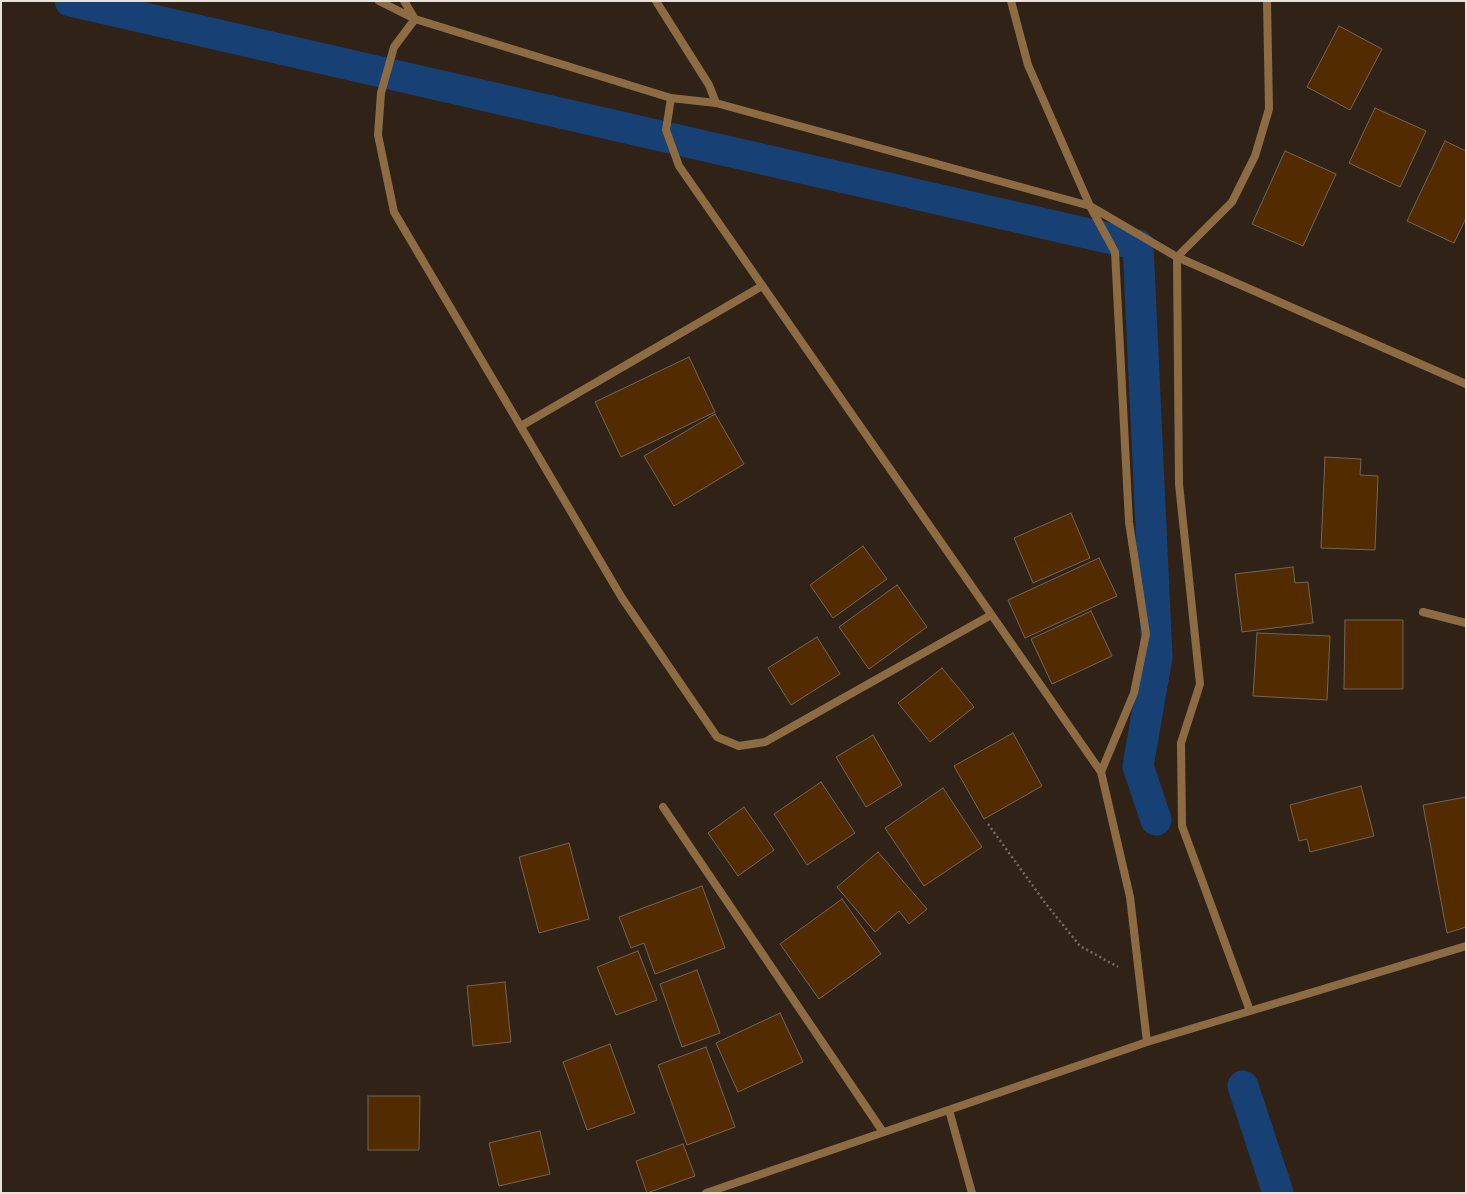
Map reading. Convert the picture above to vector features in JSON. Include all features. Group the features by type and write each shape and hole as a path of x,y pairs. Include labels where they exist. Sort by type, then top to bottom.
{"street":[{"path":"378,1 415,19 671,98 716,103 1090,206 1177,256 1466,384"},
{"path":"404,1 415,19"},
{"path":"656,1 709,85 716,103"},
{"path":"1011,1 1028,65 1090,206 1115,252 1129,522 1146,634 1134,693 1101,772"},
{"path":"1250,1011 1182,826 1181,743 1200,684 1179,484 1177,256 1232,202 1255,156 1269,109 1267,1"},
{"path":"415,19 394,47 381,93 378,135 394,212 622,598 717,737 739,746 765,742 991,615"},
{"path":"671,98 666,130 679,166 1101,772 1130,897 1147,1042"},
{"path":"521,426 762,286"},
{"path":"1423,612 1466,623"},
{"path":"663,807 883,1132"},
{"path":"706,1193 1147,1042 1466,946"},
{"path":"949,1110 972,1193"}],"path":[{"path":"988,824 1046,904 1080,946 1139,979"}],"building":[{"path":"1339,26 1382,49 1350,110 1307,87"},
{"path":"1375,108 1426,131 1400,187 1349,163"},
{"path":"1445,141 1466,151 1466,218 1454,243 1407,221"},
{"path":"1285,151 1336,174 1303,246 1252,224"},
{"path":"689,357 715,412 621,457 595,402"},
{"path":"715,414 744,464 674,506 644,456"},
{"path":"1325,457 1361,459 1360,475 1378,476 1375,550 1321,548"},
{"path":"1071,513 1090,558 1033,583 1014,538"},
{"path":"863,546 887,579 833,618 810,585"},
{"path":"1099,558 1117,596 1025,638 1008,600"},
{"path":"1293,567 1295,583 1308,582 1313,623 1242,632 1235,574"},
{"path":"897,585 927,627 869,669 839,627"},
{"path":"1091,611 1112,656 1052,684 1031,639"},
{"path":"1345,620 1403,620 1403,689 1344,689"},
{"path":"1257,633 1330,636 1327,700 1253,696"},
{"path":"817,637 840,674 791,705 768,668"},
{"path":"942,668 974,707 930,742 898,703"},
{"path":"1013,733 1042,786 984,819 954,766"},
{"path":"873,735 902,785 866,807 836,757"},
{"path":"821,782 855,833 807,865 774,814"},
{"path":"1361,786 1374,836 1310,852 1307,839 1299,841 1290,805"},
{"path":"943,788 982,847 924,886 885,828"},
{"path":"1466,797 1466,927 1447,933 1423,805"},
{"path":"744,807 774,850 738,876 708,833"},
{"path":"569,843 589,919 539,933 519,857"},
{"path":"878,852 927,909 909,924 899,911 875,932 837,887"},
{"path":"702,886 725,948 655,974 644,943 631,948 619,917"},
{"path":"842,899 881,954 819,999 780,944"},
{"path":"638,951 657,1000 616,1015 597,967"},
{"path":"697,970 720,1033 682,1047 660,984"},
{"path":"505,982 511,1042 473,1046 467,986"},
{"path":"780,1013 803,1062 738,1092 716,1043"},
{"path":"610,1044 635,1113 587,1130 563,1062"},
{"path":"706,1047 735,1127 687,1145 658,1065"},
{"path":"368,1096 420,1096 419,1150 368,1150"},
{"path":"540,1131 550,1174 499,1186 489,1143"},
{"path":"683,1144 695,1176 647,1193 636,1161"}],"waterway":[{"path":"70,1 1138,245 1157,657 1138,766 1156,820"},
{"path":"1243,1086 1278,1193"}]}
